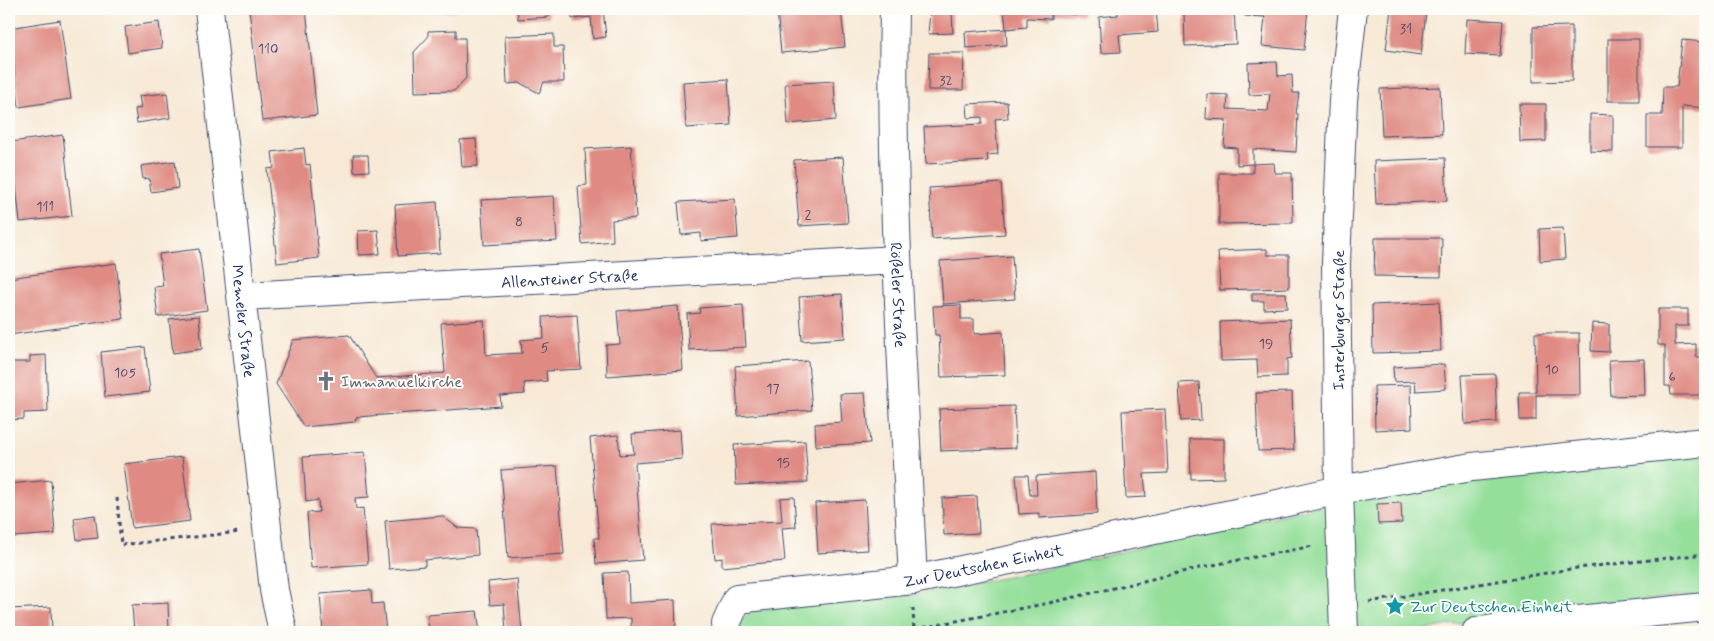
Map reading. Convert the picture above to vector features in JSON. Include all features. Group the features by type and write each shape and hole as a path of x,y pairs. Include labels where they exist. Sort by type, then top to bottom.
{"street":[{"name":"Memeler Straße","path":"209,9 274,590 283,632"},
{"name":"Rößeler Straße","path":"894,9 892,79 898,260 913,580"},
{"name":"Insterburger Straße","path":"1344,619 1339,490 1336,263 1343,100 1353,9"},
{"name":"Allensteiner Straße","path":"242,296 898,260"},
{"name":"Zur Deutschen Einheit","path":"727,632 726,624 737,599 913,580 1265,508 1339,490 1472,467 1705,442"},
{"path":"1476,632 1705,607"}],"path":[{"path":"117,498 121,545 268,530"},
{"path":"900,632 1049,603 1208,566 1341,541"},
{"path":"1344,619 1576,568 1705,554"}],"green space":[{"path":"1705,452 1705,594 1494,616 1415,632 739,632 738,622 753,610 912,595 1039,571 1373,494 1477,477"}],"building":[{"path":"249,9 306,9 317,115 262,121"},
{"path":"431,9 455,9 455,12 431,12"},
{"path":"517,9 549,9 549,17 518,19"},
{"path":"571,9 603,9 606,37 593,39 591,17 572,19"},
{"path":"752,9 770,9 770,12 752,13"},
{"path":"777,9 841,9 845,47 781,53"},
{"path":"925,9 956,9 955,13 952,12 953,33 928,34 930,11 925,11"},
{"path":"1004,9 1083,9 1083,15 1051,13 1051,19 1027,18 1027,27 1006,29"},
{"path":"1118,9 1156,9 1158,32 1119,35 1121,52 1101,53 1099,17 1118,15"},
{"path":"1174,9 1234,9 1236,44 1185,46 1184,13 1174,13"},
{"path":"1244,9 1308,9 1304,50 1262,46 1265,17 1245,16"},
{"path":"1391,9 1426,12 1421,55 1386,50"},
{"path":"1467,19 1503,21 1500,56 1465,54"},
{"path":"60,20 71,99 19,107 9,28"},
{"path":"159,22 162,48 128,53 125,27"},
{"path":"1572,26 1572,81 1533,82 1533,27"},
{"path":"1006,29 1007,45 966,48 965,32"},
{"path":"456,30 456,38 465,38 466,78 454,91 415,92 414,52 428,37 428,31"},
{"path":"554,34 554,47 563,47 564,82 544,82 539,93 520,83 507,84 505,36"},
{"path":"1608,39 1639,39 1639,101 1608,101"},
{"path":"1682,40 1705,42 1705,108 1682,106 1682,147 1647,147 1647,115 1662,115 1663,87 1677,87"},
{"path":"929,53 964,53 963,90 928,90"},
{"path":"1277,62 1278,76 1292,75 1293,93 1299,93 1296,113 1298,114 1296,152 1253,149 1253,164 1237,165 1237,148 1224,147 1226,120 1206,119 1207,94 1228,95 1227,109 1268,111 1270,94 1249,95 1248,63"},
{"path":"728,79 731,125 686,128 683,82"},
{"path":"834,81 836,120 788,124 785,84"},
{"path":"1440,87 1442,134 1382,136 1380,89"},
{"path":"167,93 170,118 137,123 135,109 141,108 139,96"},
{"path":"1007,102 1008,118 995,119 998,154 987,155 988,161 926,164 924,127 982,124 982,117 968,118 967,104"},
{"path":"1519,104 1546,104 1546,141 1520,142"},
{"path":"1590,114 1613,115 1613,152 1590,151"},
{"path":"63,135 72,216 20,222 11,142"},
{"path":"476,139 478,166 462,167 460,140"},
{"path":"631,146 636,218 612,220 613,241 582,244 578,186 587,185 585,149"},
{"path":"304,148 306,165 310,164 319,258 277,263 267,169 274,168 272,152"},
{"path":"353,155 368,155 369,171 354,172"},
{"path":"843,157 848,223 799,226 794,160"},
{"path":"1445,158 1447,201 1376,204 1374,161"},
{"path":"175,161 178,188 151,192 149,178 143,179 141,166"},
{"path":"1274,163 1275,173 1292,173 1293,223 1219,224 1219,173 1253,173 1253,164"},
{"path":"1001,183 1005,234 932,239 929,188"},
{"path":"554,196 557,241 484,245 481,200"},
{"path":"735,199 738,238 701,241 701,233 681,235 678,202"},
{"path":"437,202 440,253 398,256 395,205"},
{"path":"1563,228 1565,259 1540,261 1539,229"},
{"path":"378,230 380,254 359,255 358,231"},
{"path":"1375,238 1442,238 1441,277 1374,276"},
{"path":"199,249 207,310 158,317 154,287 163,286 159,254"},
{"path":"1267,249 1267,255 1289,255 1289,288 1220,290 1218,251"},
{"path":"1012,256 1015,299 943,304 940,261"},
{"path":"116,263 123,319 9,335 9,278"},
{"path":"1252,293 1286,293 1287,308 1264,309 1264,301 1252,301"},
{"path":"842,294 845,338 802,341 799,297"},
{"path":"1439,302 1441,351 1373,353 1372,305"},
{"path":"743,305 746,347 689,350 687,314 700,313 699,308"},
{"path":"961,305 961,319 974,319 974,334 1003,332 1005,375 941,377 939,335 935,335 933,306"},
{"path":"678,306 683,370 607,376 606,345 620,344 617,311"},
{"path":"1658,309 1688,309 1688,326 1675,326 1675,345 1696,344 1696,357 1704,357 1704,395 1671,395 1670,386 1665,386 1665,345 1658,345"},
{"path":"577,315 581,369 546,371 547,381 524,383 525,394 500,396 501,406 357,417 354,422 304,427 276,384 293,340 349,335 376,378 445,373 441,323 484,320 486,355 522,353 521,340 544,338 543,317"},
{"path":"199,316 202,349 173,353 169,319"},
{"path":"1290,319 1292,358 1287,359 1287,376 1258,377 1257,360 1221,361 1220,322"},
{"path":"1592,323 1609,324 1609,352 1591,351"},
{"path":"1535,333 1579,333 1580,395 1536,395 1536,420 1520,420 1519,392 1536,392"},
{"path":"145,347 150,392 105,397 101,352"},
{"path":"46,355 48,412 24,413 24,419 9,420 9,362 30,362 30,356"},
{"path":"1644,359 1645,395 1611,396 1609,360"},
{"path":"808,361 812,410 738,416 735,366"},
{"path":"1444,364 1446,389 1416,391 1415,381 1394,382 1393,367"},
{"path":"1495,374 1497,422 1465,424 1462,375"},
{"path":"1199,382 1201,420 1181,421 1179,383"},
{"path":"1411,385 1412,428 1375,430 1374,386"},
{"path":"1292,392 1294,450 1258,451 1256,393"},
{"path":"865,393 870,443 816,446 815,424 842,422 840,394"},
{"path":"1014,406 1016,448 941,451 939,409"},
{"path":"1165,409 1168,473 1144,474 1146,497 1126,498 1122,411"},
{"path":"680,430 682,459 635,463 643,560 596,564 594,538 599,538 590,438 618,435 620,455 634,454 632,434"},
{"path":"1190,439 1224,439 1224,478 1191,479"},
{"path":"805,441 808,482 736,485 734,445"},
{"path":"365,452 369,497 355,498 356,509 363,508 368,564 311,568 307,513 319,512 318,500 306,502 303,457"},
{"path":"182,457 190,521 132,528 124,464"},
{"path":"557,466 564,554 508,558 501,470"},
{"path":"1095,472 1097,514 1039,518 1039,513 1019,514 1016,475 1028,475 1030,495 1037,495 1036,476"},
{"path":"51,480 55,534 13,537 9,484"},
{"path":"977,496 979,533 944,535 942,498"},
{"path":"794,497 796,527 782,528 785,561 722,567 722,558 715,559 712,524 782,521 780,498"},
{"path":"865,500 868,550 818,553 815,503"},
{"path":"1401,503 1402,523 1378,524 1377,504"},
{"path":"95,515 98,538 77,540 74,518"},
{"path":"442,516 458,528 476,529 478,555 425,560 425,566 389,569 385,521"},
{"path":"628,572 629,603 675,600 676,632 631,632 631,618 606,619 604,573"},
{"path":"517,579 522,632 506,632 504,604 490,605 488,582"},
{"path":"371,590 372,604 383,603 386,632 323,632 320,594"},
{"path":"168,603 169,632 134,632 132,605"},
{"path":"51,607 52,632 9,632 9,609"},
{"path":"477,611 480,632 429,632 427,615"}],"place":[{"name":"Immanuelkirche","path":"326,381"},
{"name":"Zur Deutschen Einheit","path":"1395,606"}]}
